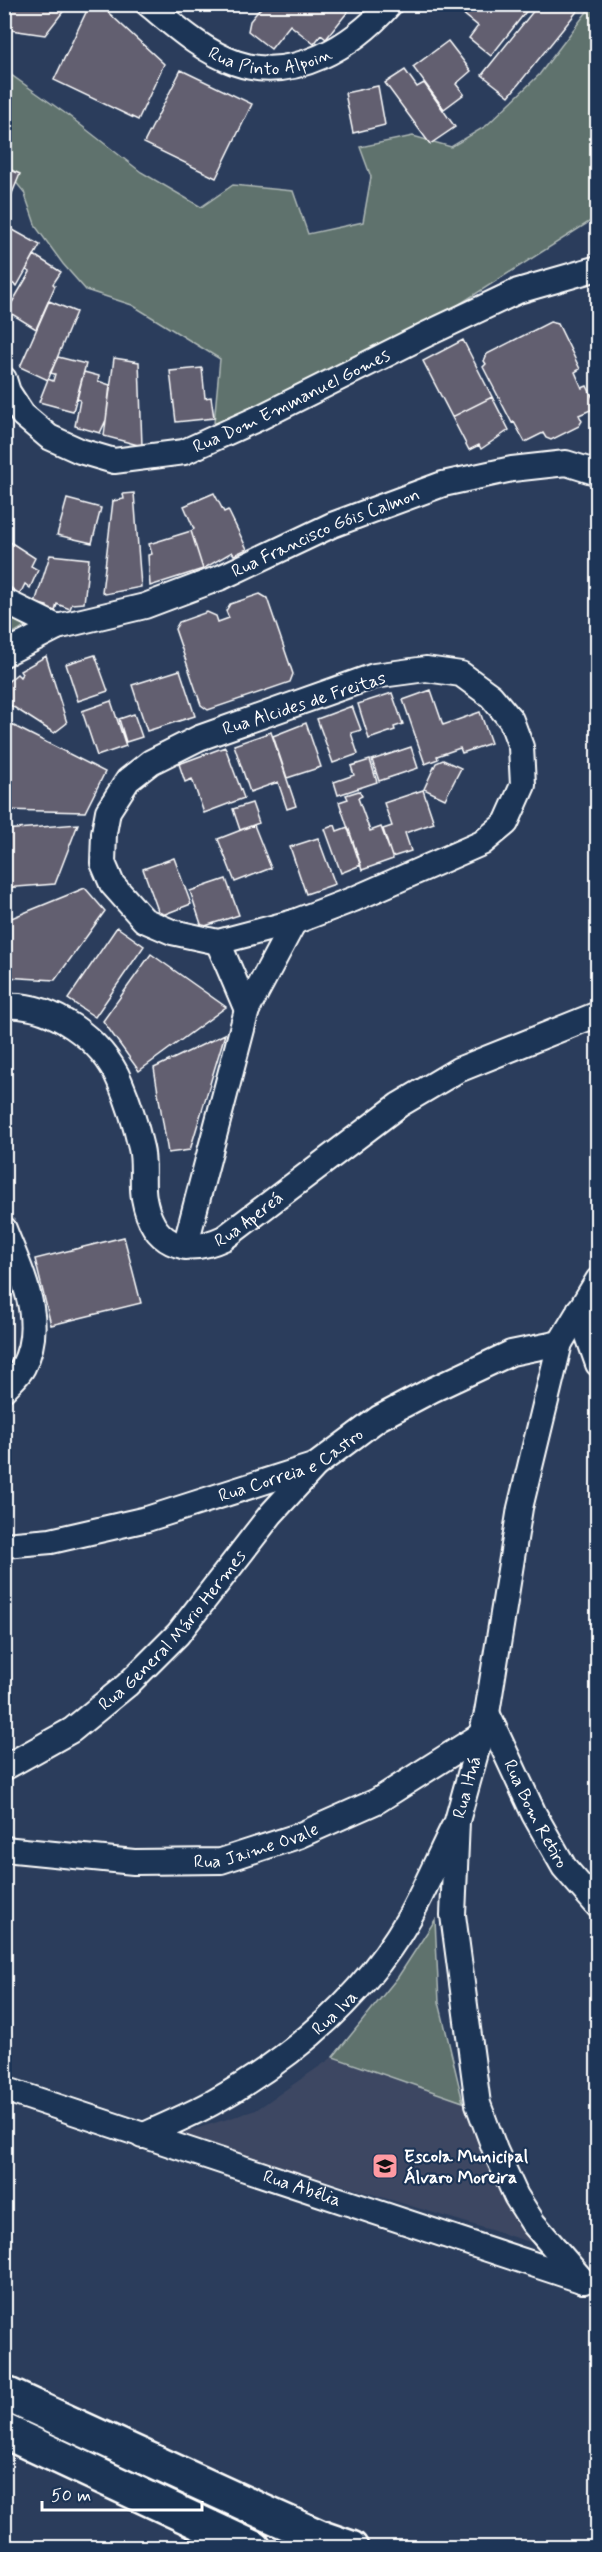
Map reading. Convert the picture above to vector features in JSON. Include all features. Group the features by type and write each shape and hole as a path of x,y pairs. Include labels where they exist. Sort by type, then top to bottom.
{"main road":[{"path":"4,2392 259,2510 322,2538 351,2547"},
{"path":"4,2431 247,2545 259,2510"}],"street":[{"name":"Rua Pinto Alpoin","path":"148,4 200,45 236,63 268,69 309,63 335,50 381,15 390,4"},
{"name":"Rua Dom Emmanuel Gomes","path":"4,379 8,392 23,415 49,437 80,451 114,461 184,452 260,418 518,291 597,268"},
{"name":"Rua Francisco Góis Calmon","path":"4,654 57,627 145,606 222,577 332,525 443,484 512,469 566,463 597,473"},
{"path":"4,601 57,627"},
{"name":"Rua Alcides de Freitas","path":"426,669 461,674 491,696 511,720 521,747 523,785 506,823 482,843 354,899 294,922 218,942 172,932 144,920 112,884 103,863 104,833 108,811 128,780 151,762 200,738 374,676 426,669"},
{"path":"4,1006 14,1005 61,1018 90,1039 120,1081 142,1150 143,1197 149,1221 163,1239 185,1247 247,1010 294,922"},
{"path":"218,942 247,1010"},
{"name":"Rua Apereá","path":"185,1247 207,1246 224,1238 399,1105 458,1070 597,1014"},
{"path":"4,1229 32,1305 33,1337 22,1368 4,1389"},
{"name":"Rua Ituá","path":"590,2283 533,2223 516,2196 495,2150 478,2104 453,1915 457,1821 484,1724 520,1509 560,1343 597,1280"},
{"path":"579,1310 597,1364"},
{"name":"Rua Correia e Castro","path":"4,1545 51,1541 147,1519 316,1465 379,1418 432,1390 511,1353 560,1343"},
{"name":"Rua General Mário Hermes","path":"4,1768 72,1730 127,1685 178,1634 271,1514 316,1465"},
{"name":"Rua Jaime Ovale","path":"4,1849 134,1862 221,1861 298,1836 377,1801 484,1724"},
{"name":"Rua Bom Retiro","path":"484,1724 564,1867 597,1906"},
{"name":"Rua Iva","path":"142,2136 211,2104 270,2068 315,2034 354,1994 409,1918 457,1821"},
{"name":"Rua Abélia","path":"4,2089 590,2283"}],"shaded area":[{"name":"Escola Municipal Álvaro Moreira","path":"333,2057 463,2102 505,2197 540,2245 176,2135 256,2110"}],"green space":[{"path":"592,5 597,5 597,217 436,319 213,434 220,359 132,305 86,290 63,264 36,227 24,192 5,169 4,70 69,116 141,172 201,207 233,185 293,191 308,234 363,222 371,177 360,147 413,136 451,147 486,126 539,75"},
{"path":"5,610 32,622 5,638"},
{"path":"435,1920 439,2002 463,2102 333,2057 398,1977"}],"building":[{"path":"4,4 69,4 45,35 4,29"},
{"path":"90,4 99,4 164,64 138,120 54,80"},
{"path":"264,4 354,4 326,39 321,35 314,44 290,25 271,49 248,31 250,21"},
{"path":"459,4 532,4 491,56 469,38 478,26 456,8"},
{"path":"539,4 583,4 509,96 482,75"},
{"path":"448,41 471,71 456,84 464,94 444,109 413,67"},
{"path":"181,70 252,104 216,178 144,143"},
{"path":"405,70 417,87 424,83 455,127 430,144 385,83"},
{"path":"378,86 385,125 353,133 345,93"},
{"path":"4,167 20,174 4,213"},
{"path":"4,225 40,245 17,286 4,279"},
{"path":"34,255 61,272 53,284 55,286 36,329 7,311 30,272 26,270"},
{"path":"49,301 76,312 48,380 20,367"},
{"path":"550,322 558,324 580,369 575,372 582,388 587,386 596,404 593,409 579,415 582,421 579,426 551,440 543,433 525,442 514,422 512,423 483,367 486,364 484,361 487,354"},
{"path":"463,340 509,430 481,449 479,445 469,450 423,361"},
{"path":"58,357 86,364 73,411 39,402 48,379 53,381 55,374 50,373"},
{"path":"114,358 139,362 142,446 104,436"},
{"path":"202,368 205,398 211,397 214,418 176,422 170,371"},
{"path":"84,372 99,376 98,381 110,385 106,420 100,433 75,426 80,400 77,399"},
{"path":"492,397 509,430 481,449 479,445 469,450 452,417"},
{"path":"134,493 141,587 105,594 102,592 113,501 124,499 123,494"},
{"path":"214,493 224,512 228,510 247,549 234,555 232,552 203,569 191,531 194,529 184,506"},
{"path":"67,499 101,508 92,543 57,535"},
{"path":"191,531 203,569 150,586 148,555 152,554 149,544"},
{"path":"7,540 35,558 31,566 38,570 30,588 25,584 20,594 4,583 4,544"},
{"path":"50,555 89,559 84,603 72,604 70,609 57,604 55,611 35,603"},
{"path":"260,594 267,598 293,674 290,682 208,710 201,705 175,629 179,622 207,612 216,616 218,622 229,618 226,611 230,604"},
{"path":"95,655 108,691 78,701 66,664"},
{"path":"46,656 67,723 54,733 4,701 4,685 17,674 20,677 22,674 20,671"},
{"path":"180,670 195,716 147,731 132,685"},
{"path":"431,690 443,725 480,712 491,743 462,753 460,748 437,756 438,759 425,764 403,700"},
{"path":"392,693 403,724 394,727 395,730 369,739 358,704"},
{"path":"111,701 126,746 97,756 82,711"},
{"path":"352,706 361,730 351,733 358,754 333,763 317,719"},
{"path":"134,714 142,737 126,742 119,719"},
{"path":"4,721 105,772 85,812 4,810"},
{"path":"306,723 321,767 287,778 273,736"},
{"path":"271,732 296,806 287,809 278,782 250,792 234,745"},
{"path":"225,747 244,798 204,813 192,779 185,782 179,764"},
{"path":"411,747 418,768 379,781 372,760"},
{"path":"370,760 377,782 338,795 334,782 354,775 351,766"},
{"path":"443,760 461,768 445,799 424,789 436,763"},
{"path":"423,790 434,823 405,833 411,851 392,857 383,829 392,826 384,803"},
{"path":"359,791 362,796 358,798 370,831 381,827 393,859 362,870 339,802 348,799 346,795"},
{"path":"252,803 259,823 240,830 233,809"},
{"path":"78,824 55,884 4,888 4,830"},
{"path":"254,825 271,868 235,882 218,839"},
{"path":"335,825 337,831 348,827 361,865 341,873 325,829"},
{"path":"318,838 335,884 306,894 290,847"},
{"path":"174,858 191,904 160,916 143,869"},
{"path":"226,879 239,915 202,927 190,891"},
{"path":"85,888 105,911 55,980 4,977 4,921"},
{"path":"117,927 144,946 95,1017 68,999"},
{"path":"151,954 226,1007 139,1071 103,1021"},
{"path":"225,1034 190,1150 168,1153 154,1068"},
{"path":"124,1237 141,1303 51,1325 35,1259"},
{"path":"4,1272 11,1282 4,1284"},
{"path":"12,1306 4,1328 4,1307"}],"place":[{"name":"Escola Municipal Álvaro Moreira","path":"385,2166"}]}
